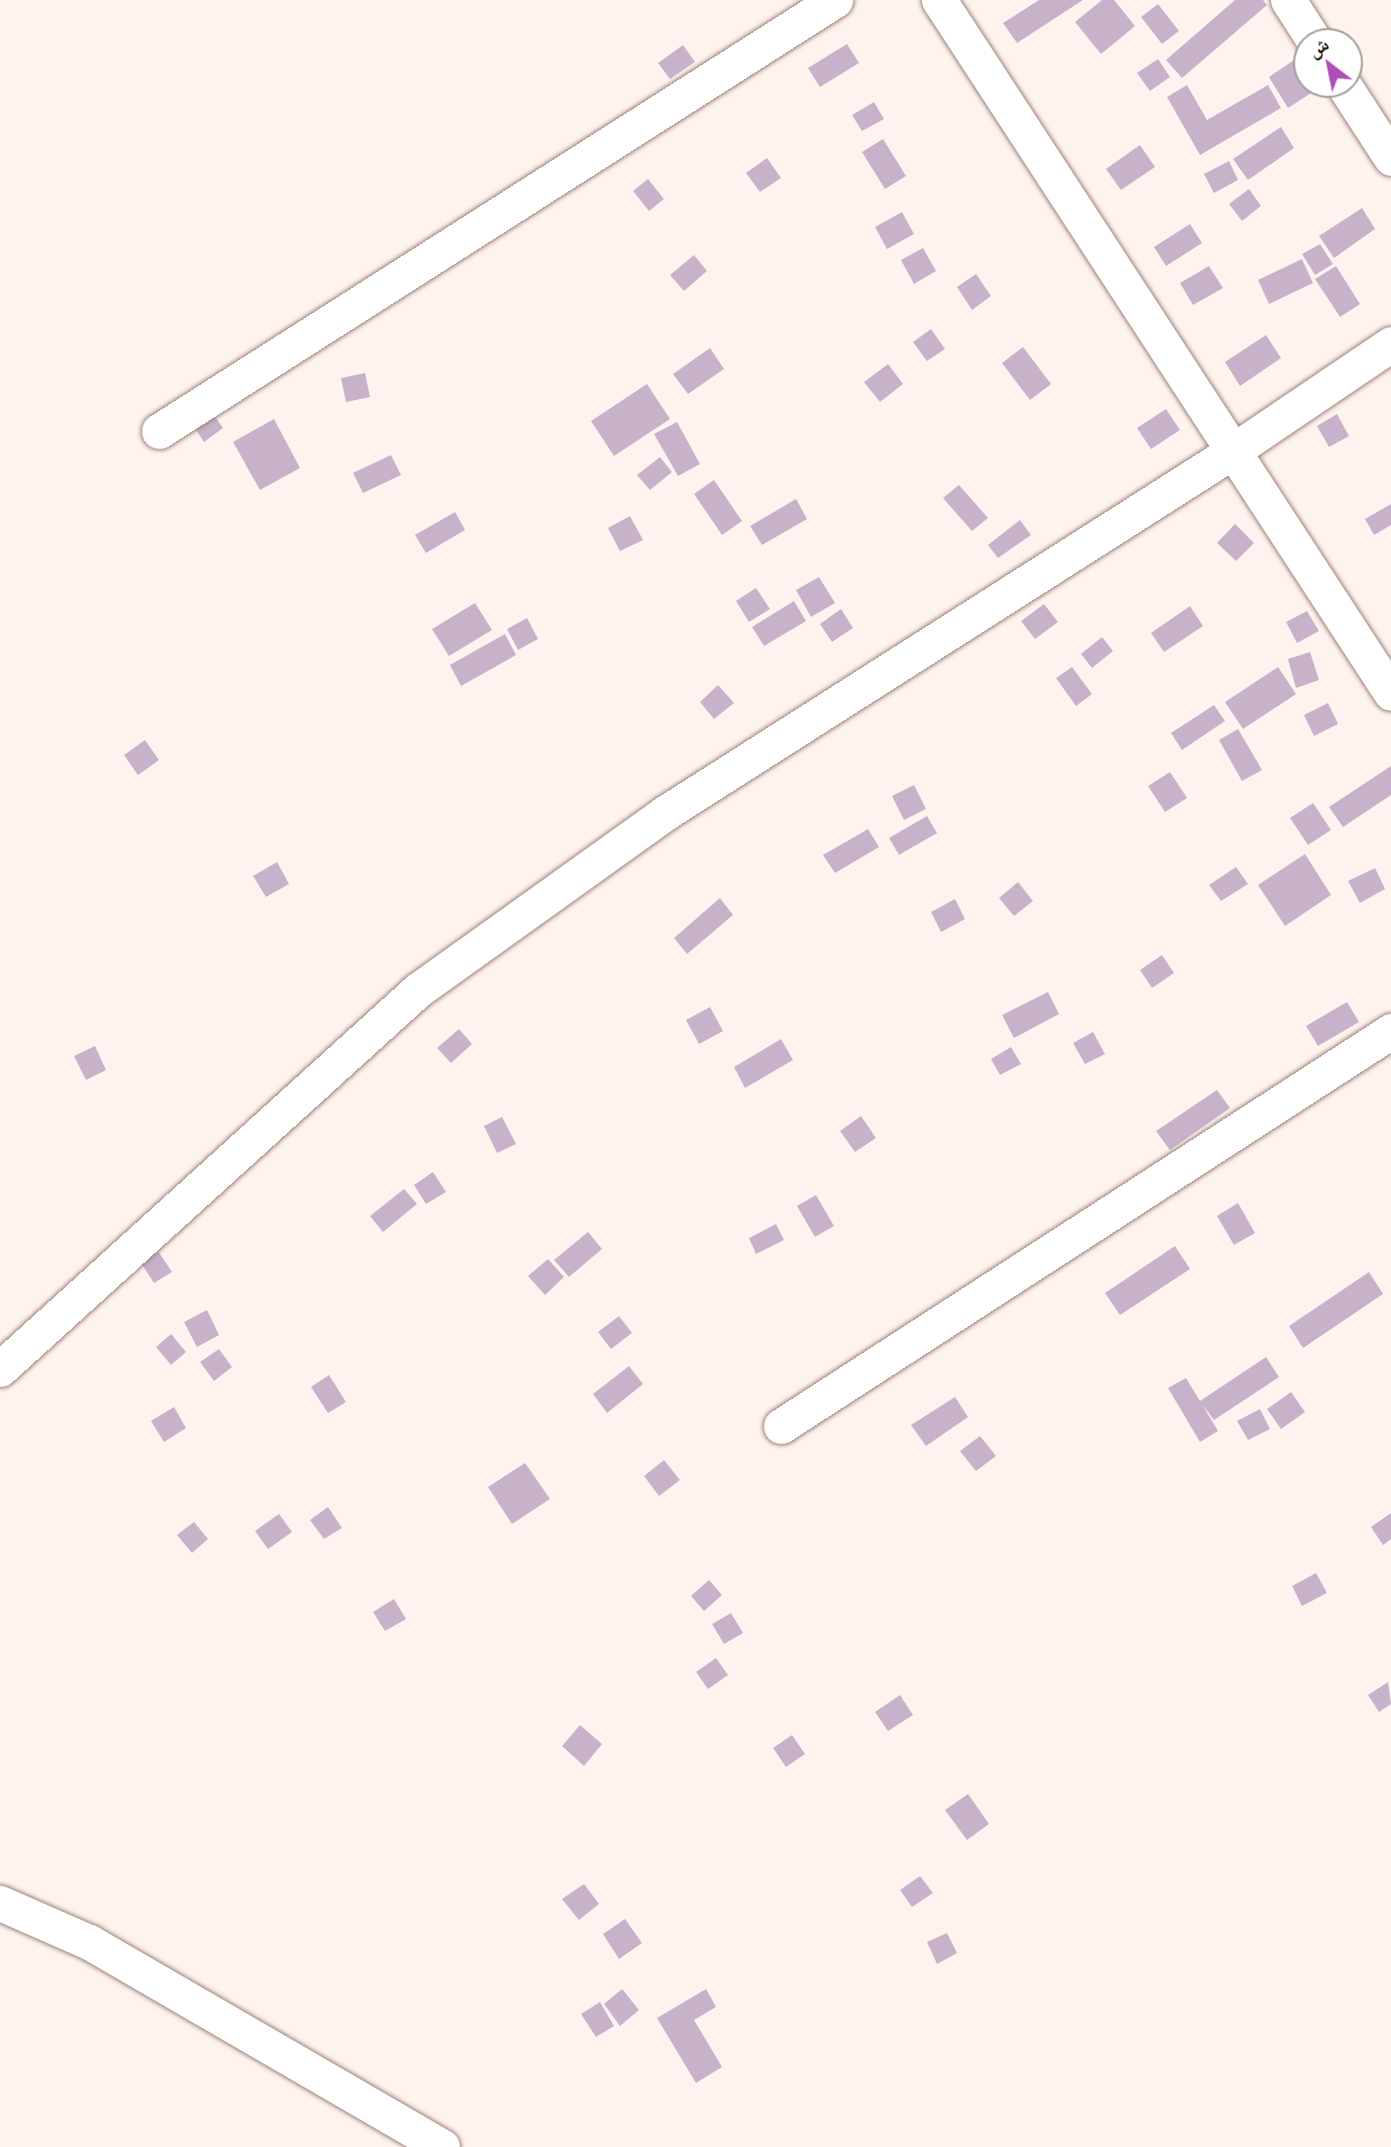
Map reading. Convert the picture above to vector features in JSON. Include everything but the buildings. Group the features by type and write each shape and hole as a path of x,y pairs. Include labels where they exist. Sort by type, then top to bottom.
{"street":[{"path":"159,431 835,0"},
{"path":"939,0 1391,693"},
{"path":"1288,0 1306,28"},
{"path":"1352,98 1391,158"},
{"path":"0,1369 418,990 665,813 1233,451 1391,344"},
{"path":"781,1426 1391,1031"},
{"path":"0,1903 89,1942 442,2147"}]}
